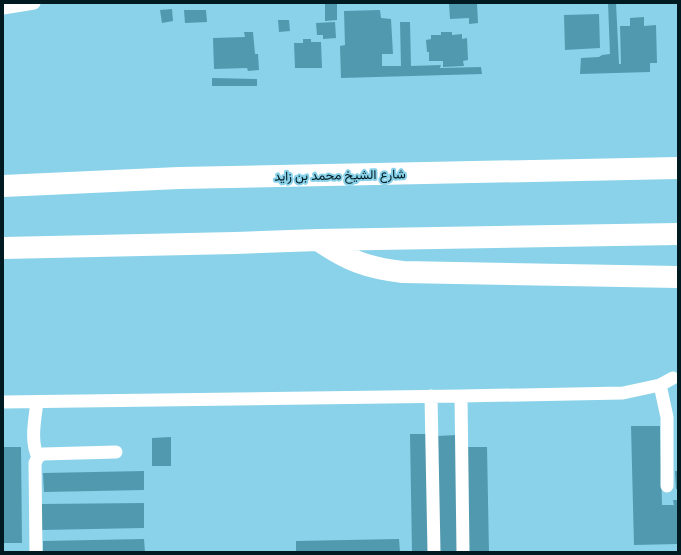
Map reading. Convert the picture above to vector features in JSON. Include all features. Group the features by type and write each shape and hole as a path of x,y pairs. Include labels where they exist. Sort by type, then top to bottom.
{"highway":[{"name":"شارع الشيخ محمد بن زايد","path":"3,186 179,178 678,168"},
{"path":"3,248 318,240 678,234"},
{"path":"318,240 336,253 357,263 380,269 403,272 678,277"}],"street":[{"path":"3,8 34,3"},
{"path":"3,402 461,396 623,392 660,385 673,378"},
{"path":"660,385 673,421 673,450 667,486"},
{"path":"432,396 434,552"},
{"path":"461,396 463,552"},
{"path":"37,402 34,448 38,457"},
{"path":"36,552 35,463 38,457 43,454 116,452"}],"building":[{"path":"337,3 337,20 325,21 325,4"},
{"path":"449,3 477,3 478,23 469,24 469,18 450,19"},
{"path":"608,3 616,3 619,64 621,64 620,26 630,26 630,18 644,17 644,26 656,25 657,63 650,63 650,72 580,74 581,58 599,57 610,54"},
{"path":"172,9 173,21 162,23 160,10"},
{"path":"184,10 206,10 207,22 185,23"},
{"path":"380,10 381,18 391,19 393,54 382,54 382,66 401,66 400,22 410,22 411,66 441,65 440,68 481,67 482,74 341,78 340,46 345,45 344,11"},
{"path":"599,14 600,48 565,50 564,15"},
{"path":"278,20 289,20 290,31 279,32"},
{"path":"335,22 336,38 323,39 323,35 317,35 316,23"},
{"path":"244,32 253,32 255,54 258,54 259,70 248,71 247,68 214,69 213,38 245,37"},
{"path":"441,32 452,32 452,35 462,34 462,39 467,38 468,60 463,61 464,66 443,67 443,61 429,61 429,52 427,52 426,40 431,39 431,35 441,35"},
{"path":"303,39 311,39 311,42 321,42 322,68 295,68 294,43 303,43"},
{"path":"212,78 257,79 257,86 212,86"},
{"path":"631,426 660,426 662,505 674,505 673,500 678,500 678,544 634,545"},
{"path":"410,434 428,434 430,552 412,552"},
{"path":"458,435 460,552 438,552 437,436"},
{"path":"171,437 171,466 152,466 152,438"},
{"path":"3,447 21,447 22,543 3,543"},
{"path":"465,447 487,447 489,552 467,552"},
{"path":"144,471 144,490 44,492 43,473"},
{"path":"675,471 678,471 678,489 676,489"},
{"path":"144,503 144,528 42,530 41,504"},
{"path":"144,539 145,552 43,552 43,541"},
{"path":"399,539 400,552 296,552 296,541"}]}
